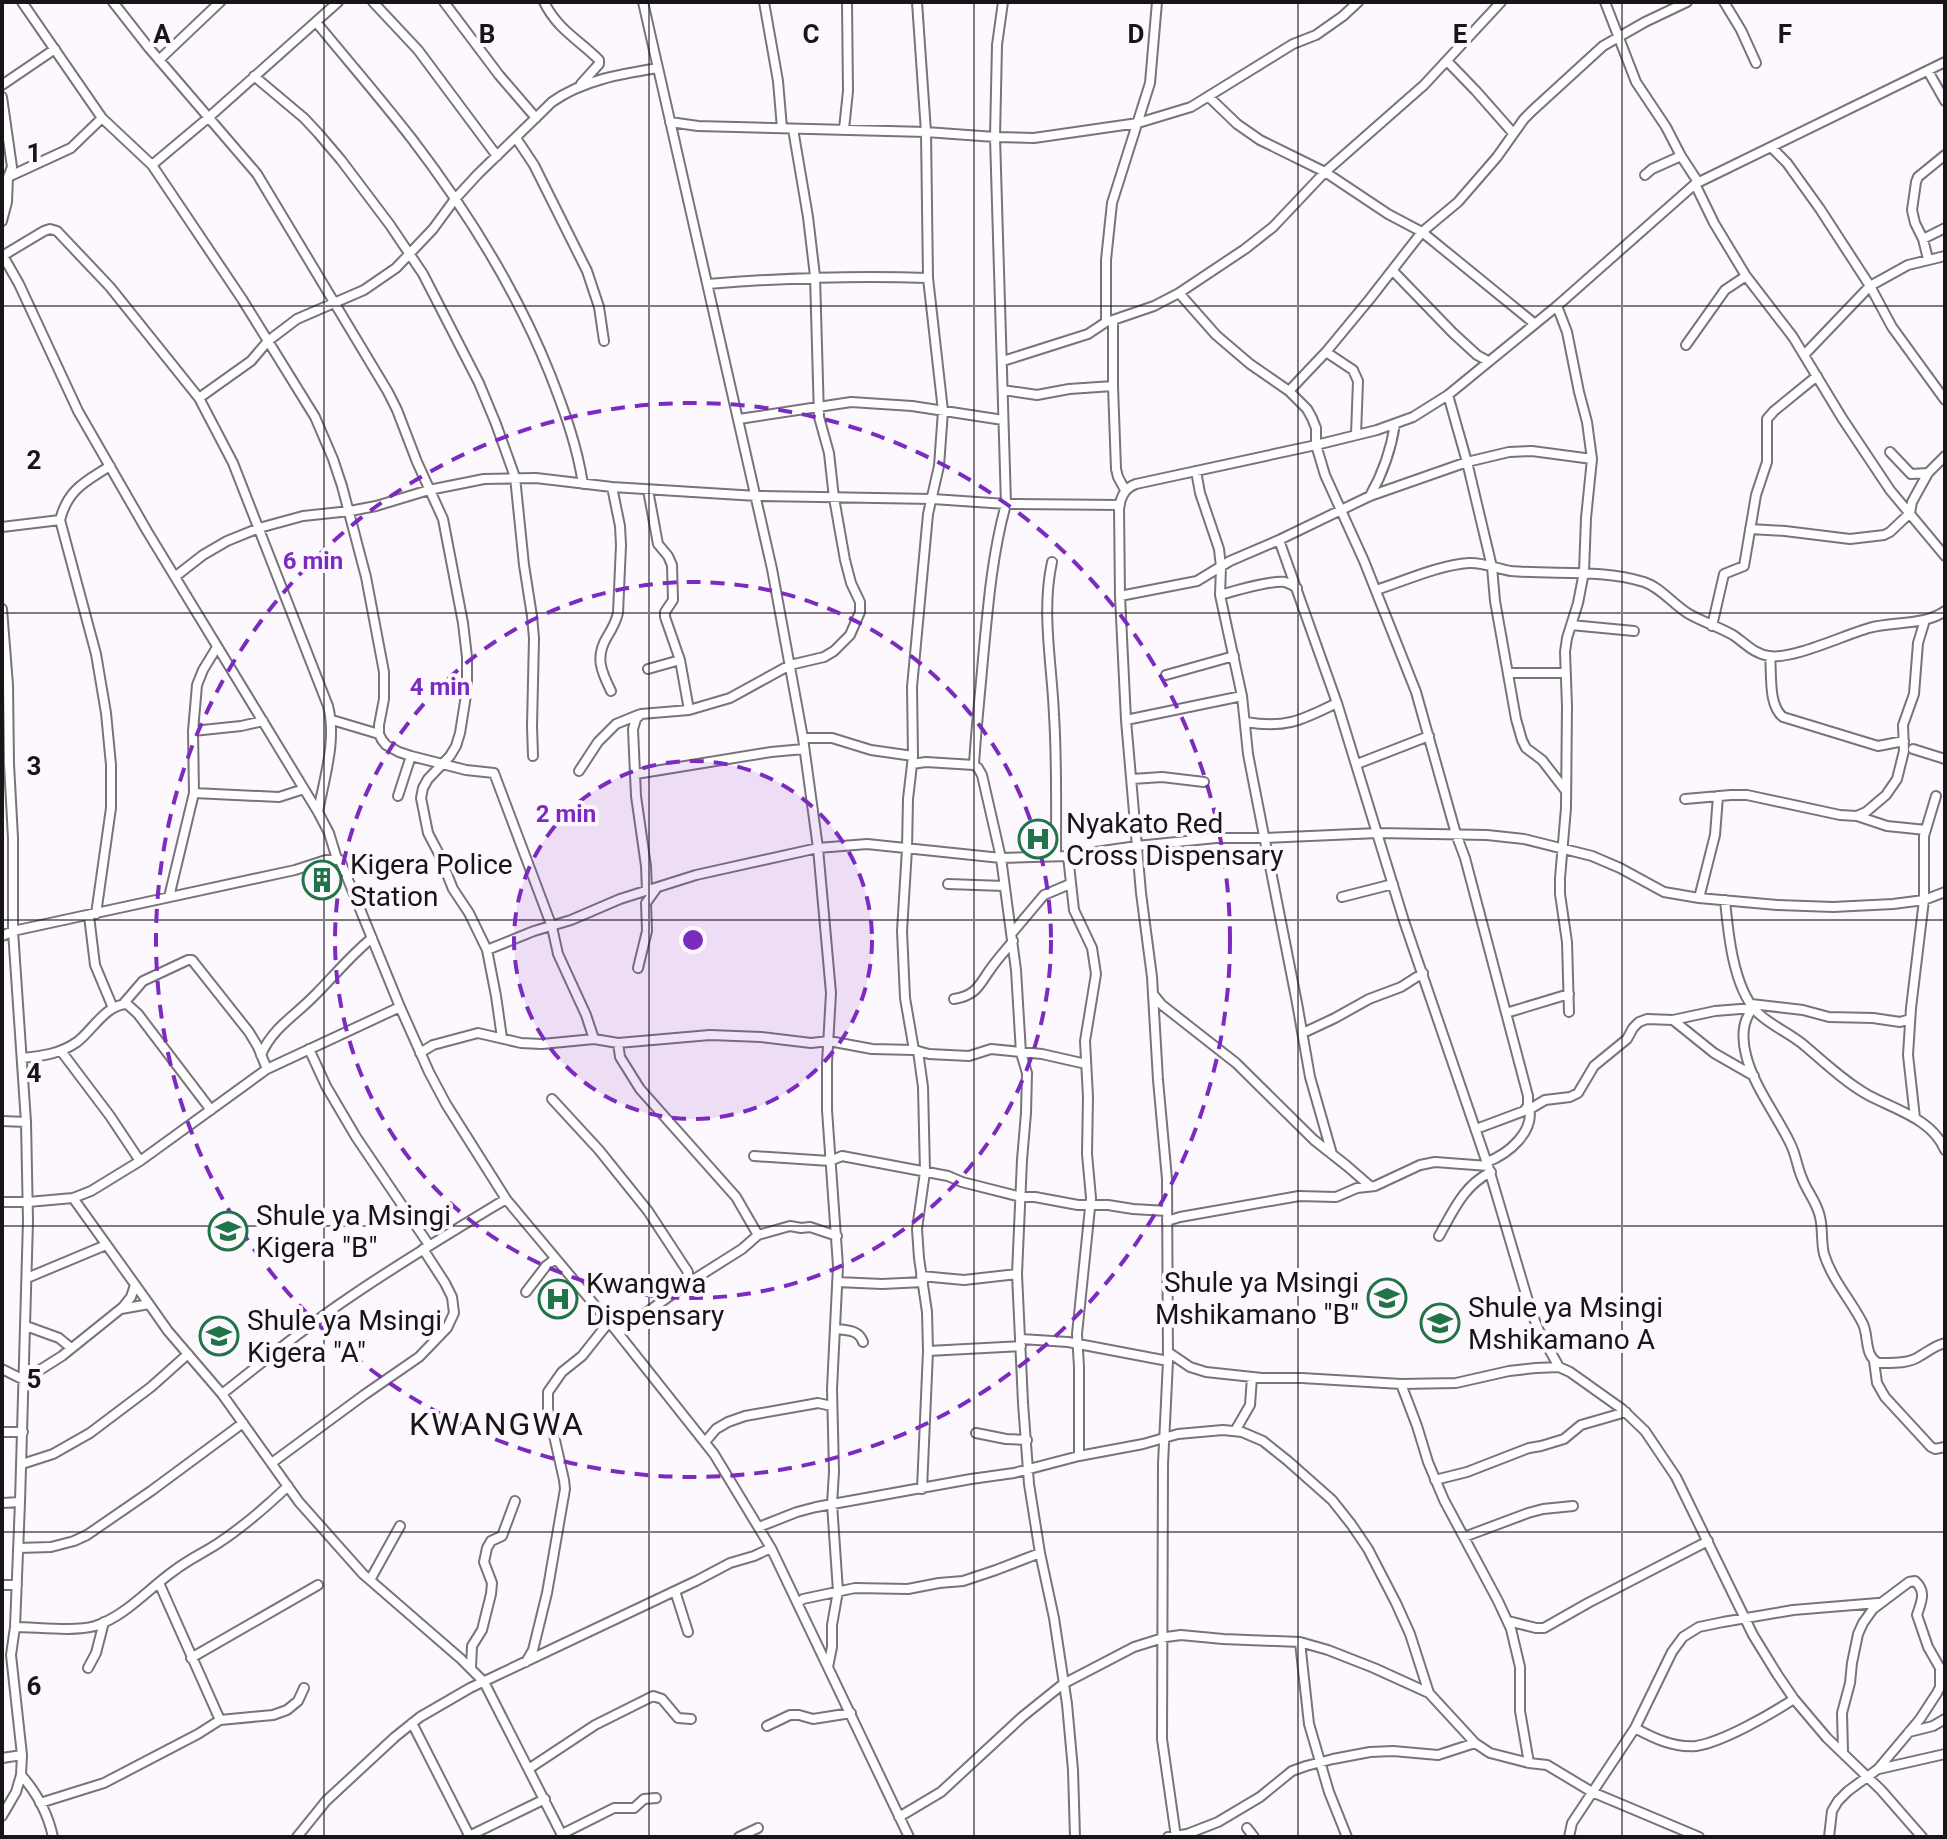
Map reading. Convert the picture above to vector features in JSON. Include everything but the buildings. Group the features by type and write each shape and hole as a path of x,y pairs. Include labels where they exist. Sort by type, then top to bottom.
{"street":[{"path":"113,2 257,174 388,392 439,507 446,530 467,657 467,689 456,746 428,779 421,798 428,833 453,889 487,950 502,1038"},
{"path":"159,60 220,2"},
{"path":"152,165 338,2"},
{"path":"373,2 418,50 497,156"},
{"path":"444,2 536,118"},
{"path":"199,398 251,361 268,341 297,319 380,281 410,254 455,199 497,156 552,102 580,85 599,64 599,60 564,32 544,2"},
{"path":"643,2 757,496 803,738 818,848 831,993 826,1090 837,1236 836,1329 832,1370 832,1504 838,1591 828,1667"},
{"path":"764,2 778,81 782,128"},
{"path":"844,129 848,91 847,2"},
{"path":"917,2 926,132 928,278 943,411 939,466 928,514 913,665 913,760 908,799 902,931 905,998 924,1096 925,1172 917,1229 927,1312 928,1351 922,1489"},
{"path":"974,765 989,587 1006,504 995,137 997,45 1003,2"},
{"path":"1125,490 1116,469 1106,260 1112,203 1150,83 1157,2"},
{"path":"670,122 698,126 1034,138 1138,123 1191,107 1293,44 1316,35 1358,2"},
{"path":"1003,361 1088,334 1109,321 1154,306 1245,249 1273,227 1325,172 1424,85 1501,2"},
{"path":"1605,2 1636,82 1666,127 1714,223 1746,276 1805,354 1890,490 1945,556"},
{"path":"1289,391 1326,352 1422,232 1458,202 1533,110 1603,46 1687,2"},
{"path":"1724,2 1756,63"},
{"path":"26,3 102,118 152,165 315,417 350,511 366,577 384,672 379,734 386,745 411,756 442,765 494,773 552,927 558,954 594,1039"},
{"path":"316,22 409,135 455,199 502,274 535,337 570,426 583,484"},
{"path":"2,85 55,49"},
{"path":"1447,61 1513,133"},
{"path":"1475,1743 1438,1755 1370,1752 1319,1762 1292,1771 1265,1793 1218,1822 1173,1837 1162,1739 1164,1439 1168,1356 1167,1179 1126,720 1120,596 1121,498 1131,485 1316,445 1413,417 1448,395 1557,306 1696,183 1945,62"},
{"path":"580,85 658,68"},
{"path":"1928,71 1945,101"},
{"path":"254,76 304,118 372,199 423,274 479,383 496,424 515,477 534,638 533,756"},
{"path":"2,97 12,167 2,221"},
{"path":"1209,97 1237,124 1260,140 1325,172 1351,191 1422,232 1535,324"},
{"path":"8,177 71,148 102,118"},
{"path":"579,771 598,742 616,724 641,714 689,710 730,698 790,665 824,657 850,635 860,612 860,602 845,560 831,466 821,429 815,276 793,129"},
{"path":"516,138 534,165 587,271 599,307 604,341"},
{"path":"1772,148 1805,188 1870,286 1892,327 1945,400"},
{"path":"1928,259 1912,210 1918,178 1945,155"},
{"path":"1645,175 1681,156"},
{"path":"1923,239 1945,228"},
{"path":"318,812 332,720 233,463 199,398 110,287 57,231 44,231 3,255 78,411 147,531 318,812 337,859"},
{"path":"1805,354 1870,286 1908,265 1945,256"},
{"path":"1393,271 1453,333 1488,361"},
{"path":"708,284 815,276 928,278"},
{"path":"1686,345 1725,290 1746,276"},
{"path":"1179,293 1216,335 1289,391 1312,418 1325,475 1364,561 1416,692 1465,858 1528,1096 1529,1120 1513,1147 1495,1159 1467,1190 1439,1236"},
{"path":"1557,306 1567,332 1592,459 1584,572 1567,638 1565,673 1566,791 1560,894 1567,942 1569,1012"},
{"path":"1326,352 1353,370 1358,381 1356,435"},
{"path":"1712,626 1724,574 1744,566 1756,495 1767,462 1767,419 1776,408 1817,376"},
{"path":"1003,390 1037,395 1113,386"},
{"path":"1448,395 1492,567 1516,719 1528,751 1542,760 1566,791"},
{"path":"739,419 851,402 912,406 1003,420"},
{"path":"1370,496 1386,463 1395,424"},
{"path":"1120,596 1197,581 1230,561 1370,496 1467,462 1509,452 1532,451 1592,459"},
{"path":"1890,452 1911,474 1928,473"},
{"path":"1750,529 1850,539 1873,538 1890,532 1910,513 1912,502 1928,473 1945,456"},
{"path":"110,466 73,491 64,504 60,520 96,654 106,713 111,808 92,915 95,965 113,1008"},
{"path":"1196,471 1219,549 1220,595 1242,696 1248,754 1310,1077 1332,1154"},
{"path":"176,576 215,548 259,528 311,515 398,501 467,481 515,477 648,490 757,496 1120,505"},
{"path":"611,691 599,658 618,613 621,545 612,487"},
{"path":"648,490 658,544 672,565 673,600 665,617 680,660 689,710"},
{"path":"2,527 60,520"},
{"path":"1279,540 1337,703 1404,921 1489,1167 1531,1311 1559,1367"},
{"path":"1052,562 1048,616 1057,765 1056,856"},
{"path":"1376,590 1456,565 1480,563 1507,570 1584,572 1649,584 1681,610 1732,635 1757,652 1770,656 1798,652 1881,624 1925,620 1945,611"},
{"path":"1220,595 1279,582 1297,588"},
{"path":"2,609 13,838 13,931 26,1122 28,1202 17,1585 15,1627 7,1656 22,1755 16,1792 2,1816"},
{"path":"1857,816 1894,786 1897,779 1904,751 1903,725 1914,694 1918,643 1925,620"},
{"path":"1571,625 1634,631"},
{"path":"169,897 194,793 193,731 197,685 217,647"},
{"path":"1166,675 1234,656"},
{"path":"1770,656 1774,705 1783,717 1878,746 1904,741"},
{"path":"648,669 680,660"},
{"path":"1509,673 1565,673"},
{"path":"1126,720 1242,696"},
{"path":"1246,722 1259,725 1292,724 1337,703"},
{"path":"638,968 647,931 646,903 652,889 636,796 633,729 641,714"},
{"path":"332,720 379,734"},
{"path":"193,731 263,721"},
{"path":"1357,764 1429,736"},
{"path":"803,738 832,738 913,760 974,765 982,775 1001,858 1021,1016 1021,1053 1027,1073 1017,1274 1029,1484 1063,1684 1073,1770 1075,1837"},
{"path":"636,774 804,749"},
{"path":"1913,749 1945,759"},
{"path":"398,796 411,756"},
{"path":"1132,779 1162,777 1204,782"},
{"path":"194,793 279,797 304,789"},
{"path":"1685,799 1747,795 1857,816 1887,826 1926,830"},
{"path":"1699,898 1715,835 1718,796"},
{"path":"1915,1118 1908,1055 1910,1019 1924,900 1924,841 1936,796"},
{"path":"487,950 605,905 696,875 818,848 867,844 1001,858 1068,856 1216,838 1378,833 1487,835 1524,839 1592,856 1664,892 1699,898 1833,907 1924,900 1945,892"},
{"path":"1068,856 1074,910 1092,948 1095,965 1085,1041 1091,1206 1078,1344 1079,1456"},
{"path":"2,936 13,931 295,870 326,860 342,862 400,1007 446,1104 506,1199 706,1441 771,1548 909,1837"},
{"path":"948,884 1004,886"},
{"path":"954,999 966,997 977,990 1044,895 1070,884"},
{"path":"1342,897 1393,884"},
{"path":"1725,900 1731,953 1752,1006 1866,1093 1936,1132 1945,1150"},
{"path":"261,1055 277,1030 372,938"},
{"path":"22,1058 61,1051 88,1033 113,1008 124,1003 147,979 192,960 249,1032 267,1069"},
{"path":"1303,1033 1369,999 1401,987 1423,973"},
{"path":"1152,994 1236,1063 1314,1140 1370,1187"},
{"path":"1506,1013 1569,994"},
{"path":"124,1003 138,1014 211,1110"},
{"path":"1476,1129 1545,1100 1578,1093 1594,1066 1627,1039 1635,1024 1647,1019 1673,1020 1752,1006 1803,1010 1829,1017 1900,1022 1910,1019"},
{"path":"1752,1006 1744,1025 1747,1057 1765,1099 1792,1146 1802,1180 1813,1197 1821,1218 1823,1251 1864,1326 1877,1383 1889,1401 1931,1447 1945,1447"},
{"path":"2,1202 73,1198 91,1191 140,1161 267,1069 400,1007"},
{"path":"1673,1020 1714,1053 1755,1076"},
{"path":"420,1053 433,1045 478,1033 521,1043 542,1044 594,1039 618,1043 710,1035 811,1043 829,1041 872,1049 969,1056 991,1049 1042,1054 1086,1064"},
{"path":"618,1043 620,1057 640,1089 736,1197 758,1235"},
{"path":"273,1462 419,1357 447,1328 454,1313 452,1297 426,1247 356,1137 326,1086 309,1049"},
{"path":"61,1051 140,1161"},
{"path":"552,1099 599,1150 648,1211 688,1272 685,1285"},
{"path":"2,1121 26,1122"},
{"path":"754,1156 830,1161 842,1156 948,1176 1021,1197 1067,1204 1108,1205 1180,1217 1299,1196 1336,1197 1435,1162 1489,1167"},
{"path":"73,1198 149,1304 273,1462 299,1502 370,1580 484,1682 562,1835 609,1810 634,1808 644,1799 656,1798"},
{"path":"222,1394 317,1320 426,1247 506,1199"},
{"path":"618,1333 758,1235 790,1226 810,1227 837,1236"},
{"path":"27,1278 106,1245"},
{"path":"526,1292 555,1259"},
{"path":"837,1282 882,1284 1017,1274"},
{"path":"24,1380 120,1309 131,1297 135,1285"},
{"path":"120,1309 149,1304"},
{"path":"526,1663 533,1650 547,1593 565,1489 548,1409 548,1392 562,1372 582,1356 609,1322"},
{"path":"26,1326 59,1338 71,1348"},
{"path":"836,1329 856,1332 863,1342"},
{"path":"928,1351 1021,1342 1078,1344 1168,1356 1206,1372 1401,1384 1456,1383 1509,1371 1559,1367 1570,1372 1626,1412 1645,1431 1676,1477 1768,1661 1794,1699 1827,1738 1868,1777 1922,1837"},
{"path":"1874,1361 1891,1363 1914,1359 1945,1343"},
{"path":"22,1464 53,1454 90,1433 159,1381 188,1354"},
{"path":"2,1369 24,1380"},
{"path":"1235,1431 1250,1405 1252,1377"},
{"path":"1401,1384 1435,1480 1508,1621 1519,1661 1520,1711 1529,1763"},
{"path":"706,1441 716,1429 745,1416 818,1403 832,1406"},
{"path":"1435,1480 1564,1439 1581,1425 1626,1412"},
{"path":"18,1548 51,1547 87,1535 243,1423"},
{"path":"759,1527 797,1512 832,1504 1029,1469 1178,1434 1235,1431 1263,1441 1288,1461 1332,1500 1351,1524 1382,1574 1401,1613 1429,1693"},
{"path":"2,1432 23,1432"},
{"path":"976,1433 1027,1440"},
{"path":"15,1627 76,1628 104,1622 123,1611 179,1566 235,1532 288,1486"},
{"path":"471,1668 472,1646 482,1630 491,1594 492,1583 484,1562 487,1548 491,1541 502,1536 515,1501"},
{"path":"2,1503 20,1502"},
{"path":"1464,1537 1528,1513 1573,1506"},
{"path":"370,1580 400,1526"},
{"path":"1508,1621 1544,1628 1708,1541"},
{"path":"297,1837 326,1801 412,1723 470,1688 730,1563 771,1548"},
{"path":"798,1603 803,1599 855,1588 908,1589 963,1581 1040,1553"},
{"path":"1829,1837 1832,1811 1838,1801 1878,1769 1934,1700 1940,1687 1940,1668 1928,1647 1917,1615 1923,1592 1915,1581 1882,1602 1868,1616 1858,1634 1842,1713 1843,1753"},
{"path":"159,1583 220,1720"},
{"path":"2,1585 17,1585"},
{"path":"191,1658 318,1585"},
{"path":"675,1591 688,1632"},
{"path":"1569,1837 1572,1823 1635,1728 1672,1652 1683,1637 1699,1627 1745,1618 1882,1602"},
{"path":"88,1668 96,1653 104,1622"},
{"path":"899,1817 941,1792 1063,1684 1121,1653 1162,1638 1181,1635 1300,1642 1328,1650 1429,1693 1475,1743 1490,1753 1555,1768 1592,1792 1699,1837"},
{"path":"1300,1642 1307,1709 1319,1762 1347,1837"},
{"path":"40,1803 104,1783 220,1720 282,1712 298,1701 304,1688"},
{"path":"530,1768 595,1725 653,1696 662,1699 676,1717 691,1719"},
{"path":"1635,1728 1660,1741 1695,1746 1761,1719 1794,1699"},
{"path":"767,1726 790,1715 813,1719 851,1713"},
{"path":"1908,1733 1945,1719"},
{"path":"412,1723 468,1836 545,1799"},
{"path":"1878,1769 1945,1754"},
{"path":"2,1758 22,1755"},
{"path":"21,1775 40,1803 53,1837"},
{"path":"739,1837 758,1828"},
{"path":"1247,1828 1254,1837"}],"place":[{"name":"Nyakato Red Cross Dispensary","path":"1038,839"},
{"name":"Kigera Police Station","path":"322,880"},
{"name":"Shule ya Msingi Kigera \"B\"","path":"228,1231"},
{"name":"Shule ya Msingi Mshikamano \"B\"","path":"1387,1298"},
{"name":"Kwangwa Dispensary","path":"558,1299"},
{"name":"Shule ya Msingi Mshikamano A","path":"1440,1323"},
{"name":"Shule ya Msingi Kigera \"A\"","path":"219,1336"}],"district":[{"name":"KWANGWA","path":"497,1424"}]}
